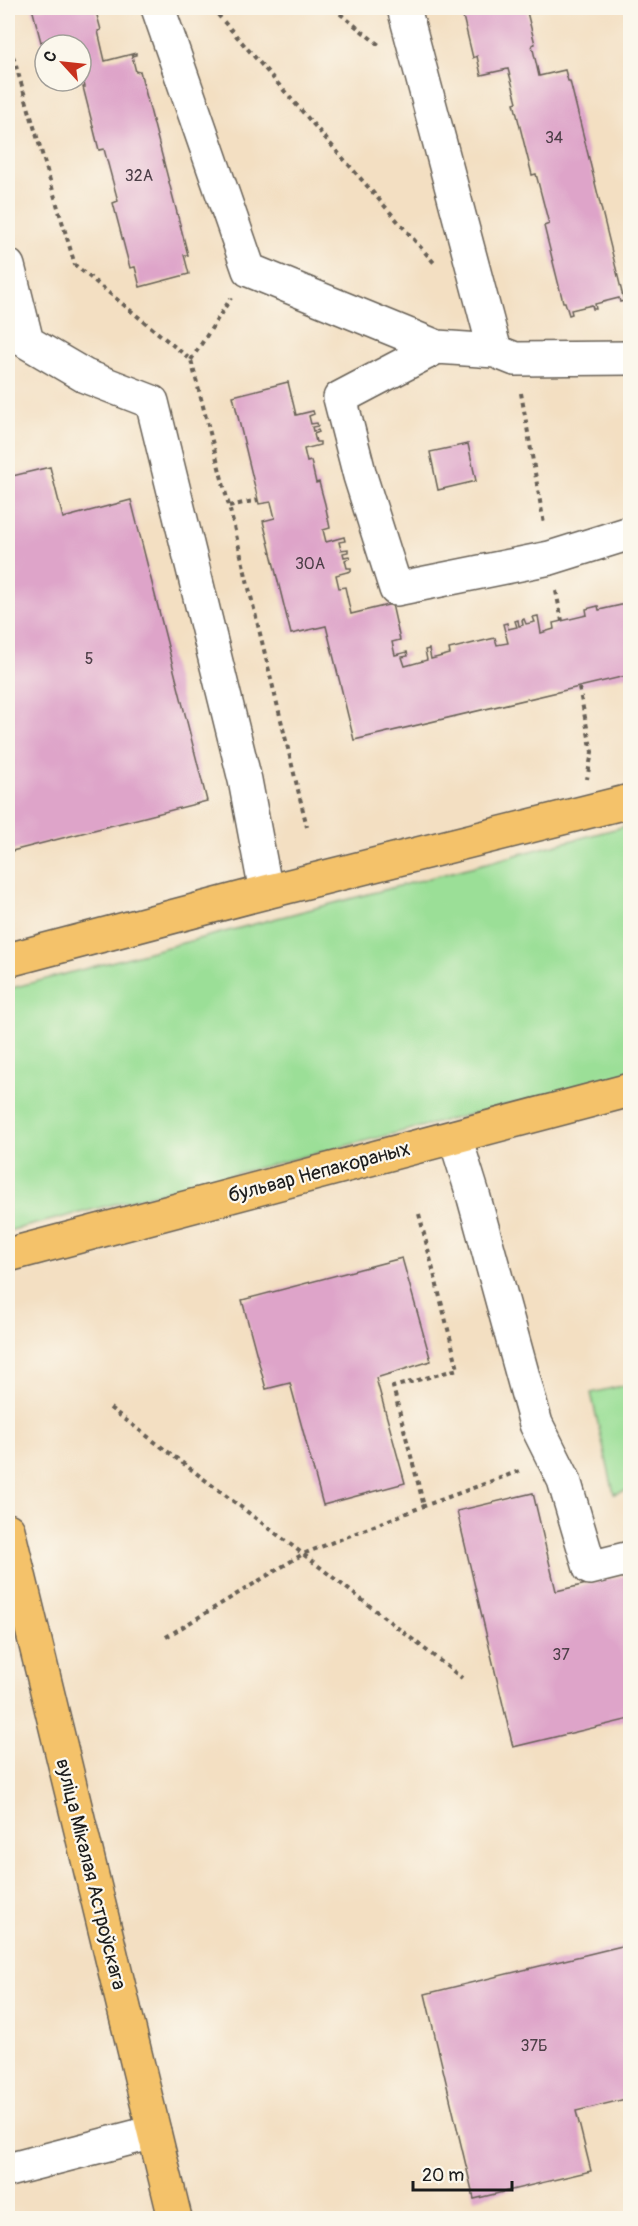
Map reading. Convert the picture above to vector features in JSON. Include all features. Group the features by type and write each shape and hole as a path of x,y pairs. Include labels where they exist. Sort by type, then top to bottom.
{"main road":[{"path":"8,960 266,892 630,801"},
{"name":"бульвар Непакораных","path":"8,1255 630,1090"},
{"name":"вуліца Мікалая Астроўскага","path":"8,1530 175,2218"}],"lane":[{"path":"158,8 249,270 437,348 505,355 630,358"},
{"path":"404,8 505,355"},
{"path":"8,266 27,342 85,376 152,402 245,780 266,892"},
{"path":"437,348 340,398 360,476 396,589 550,558 630,533"},
{"path":"455,1137 536,1424 564,1480 590,1568 630,1557"},
{"path":"8,2170 154,2132"}],"path":[{"path":"212,8 441,270"},
{"path":"191,360 249,270"},
{"path":"505,355 562,621"},
{"path":"229,506 258,500"},
{"path":"579,688 592,752 581,813"},
{"path":"419,1214 458,1369 393,1388 424,1506"},
{"path":"110,1408 462,1678"},
{"path":"166,1637 303,1554 424,1506 554,1459"}],"green space":[{"path":"630,825 630,1074 8,1231 8,989"},
{"path":"630,1384 630,1490 614,1494 591,1393"}],"building":[{"path":"32,8 95,8 101,30 98,31 105,61 136,53 132,56 136,72 140,71 188,255 184,255 189,274 140,287 135,267 130,268 113,203 118,201 104,149 99,150 85,93 93,93 93,33 39,33"},
{"path":"461,8 526,8 535,44 532,45 539,76 565,70 568,81 570,81 624,301 620,302 619,298 595,304 596,309 593,309 592,305 571,310 572,314 569,315 565,302 563,302 544,226 549,224 536,174 532,175 508,69 481,75 477,56 473,58"},
{"path":"288,382 296,415 313,411 314,414 309,416 311,424 317,423 318,426 312,427 313,431 318,430 319,432 314,434 316,442 320,442 320,445 304,449 307,462 311,461 316,483 319,482 325,504 330,528 323,530 326,542 344,537 345,541 339,542 341,550 348,549 348,552 343,553 344,557 349,556 350,558 345,560 347,568 351,568 351,571 336,575 339,588 345,587 351,614 392,604 400,640 392,642 395,655 407,652 408,656 402,657 405,666 427,660 425,650 429,649 431,659 450,654 449,649 495,638 497,645 508,643 503,624 507,623 508,629 517,627 515,621 518,620 519,626 523,625 522,620 524,619 526,624 535,622 533,617 538,616 541,633 554,629 553,623 587,615 586,609 598,606 599,610 630,603 630,675 354,740 326,626 291,634 263,521 275,518 271,502 259,504 233,396"},
{"path":"468,444 476,481 438,490 430,452"},
{"path":"50,467 63,518 131,500 207,801 8,852 8,477"},
{"path":"402,1258 431,1361 376,1378 405,1483 323,1505 290,1383 266,1389 242,1300"},
{"path":"533,1493 556,1591 630,1574 630,1719 513,1747 457,1511"},
{"path":"630,1944 630,2098 576,2111 591,2171 474,2199 425,1994"}]}
